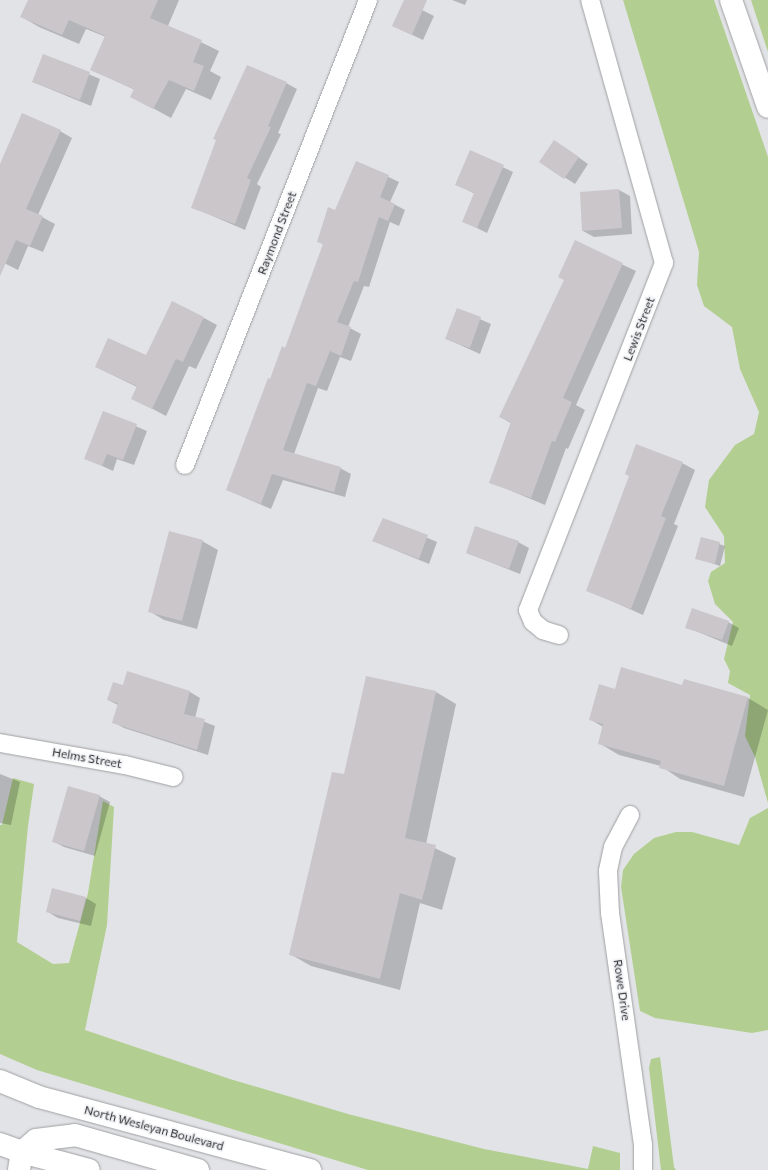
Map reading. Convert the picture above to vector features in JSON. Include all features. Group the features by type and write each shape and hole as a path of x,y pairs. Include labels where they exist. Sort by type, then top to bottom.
{"highway":[{"path":"731,0 768,107"},
{"name":"North Wesleyan Boulevard","path":"0,1081 39,1097 310,1170"},
{"path":"20,1161 36,1140 75,1135 198,1170"},
{"path":"0,1144 20,1161 89,1170"}],"street":[{"name":"Raymond Street","path":"186,465 368,0"},
{"name":"Lewis Street","path":"559,635 543,630 533,622 528,610 664,263 590,0"},
{"name":"Helms Street","path":"0,743 125,765 174,777"},
{"name":"Rowe Drive","path":"630,815 613,847 608,871 610,913 643,1145 643,1170"}],"green space":[{"path":"623,0 714,0 768,157 768,803 755,757 745,736 750,695 728,683 730,671 724,659 733,622 715,604 708,581 711,572 725,563 724,536 705,507 709,480 735,445 754,434 759,412 740,369 732,327 704,306 697,285 699,252"},
{"path":"751,0 768,0 768,52"},
{"path":"13,778 34,784 28,826 17,942 53,964 69,963 88,893 103,801 114,807 107,925 85,1030 230,1079 348,1114 484,1149 588,1169 593,1146 620,1153 620,1170 368,1170 37,1070 0,1054 0,825 2,825"},
{"path":"768,808 768,1030 752,1033 655,1018 640,1011 621,887 623,870 634,854 654,838 676,832 692,832 739,845 750,818"},
{"path":"660,1057 674,1167 676,1170 661,1170 649,1068 651,1059"}],"building":[{"path":"28,0 158,0 150,18 202,40 193,62 204,66 194,91 169,80 153,109 130,97 134,89 90,70 105,36 69,20 62,35 20,17"},
{"path":"404,0 427,0 412,35 392,26"},
{"path":"43,54 90,72 80,100 32,82"},
{"path":"247,65 287,82 268,126 271,127 247,178 251,180 235,224 191,208 216,140 213,139"},
{"path":"22,113 61,130 26,209 43,216 30,246 16,240 0,276 0,164"},
{"path":"554,140 579,157 564,179 539,162"},
{"path":"470,150 504,165 477,228 462,222 474,193 455,185"},
{"path":"356,161 389,175 380,197 395,204 388,221 379,217 358,282 354,281 337,322 351,327 341,356 330,351 316,386 307,383 283,450 341,467 334,492 272,474 261,504 226,490 268,378 270,379 282,346 285,348 323,244 317,242 328,207 335,210"},
{"path":"619,189 622,228 582,231 580,192"},
{"path":"575,240 623,263 563,398 572,402 555,442 552,441 531,498 489,483 511,422 499,417 564,280 558,277"},
{"path":"172,301 204,317 183,362 176,359 152,409 131,399 137,386 95,367 108,338 146,355"},
{"path":"457,308 481,317 470,348 445,339"},
{"path":"103,411 137,424 123,460 107,454 102,466 84,459"},
{"path":"636,444 683,462 661,516 666,518 631,609 586,591 629,476 625,474"},
{"path":"383,518 428,535 419,559 372,541"},
{"path":"475,526 519,541 509,569 466,553"},
{"path":"169,531 203,540 182,621 148,612"},
{"path":"701,537 720,542 715,564 695,559"},
{"path":"692,608 729,621 722,640 685,628"},
{"path":"621,667 682,685 684,679 748,697 724,786 659,768 661,761 598,744 603,724 589,720 599,684 615,689"},
{"path":"127,671 190,691 184,714 205,719 197,750 112,723 118,703 107,700 113,682 123,685"},
{"path":"366,676 436,691 405,838 436,845 422,900 400,893 380,979 289,955 332,772 344,774"},
{"path":"68,786 100,795 84,851 52,842"},
{"path":"52,888 86,897 80,921 46,912"}]}
